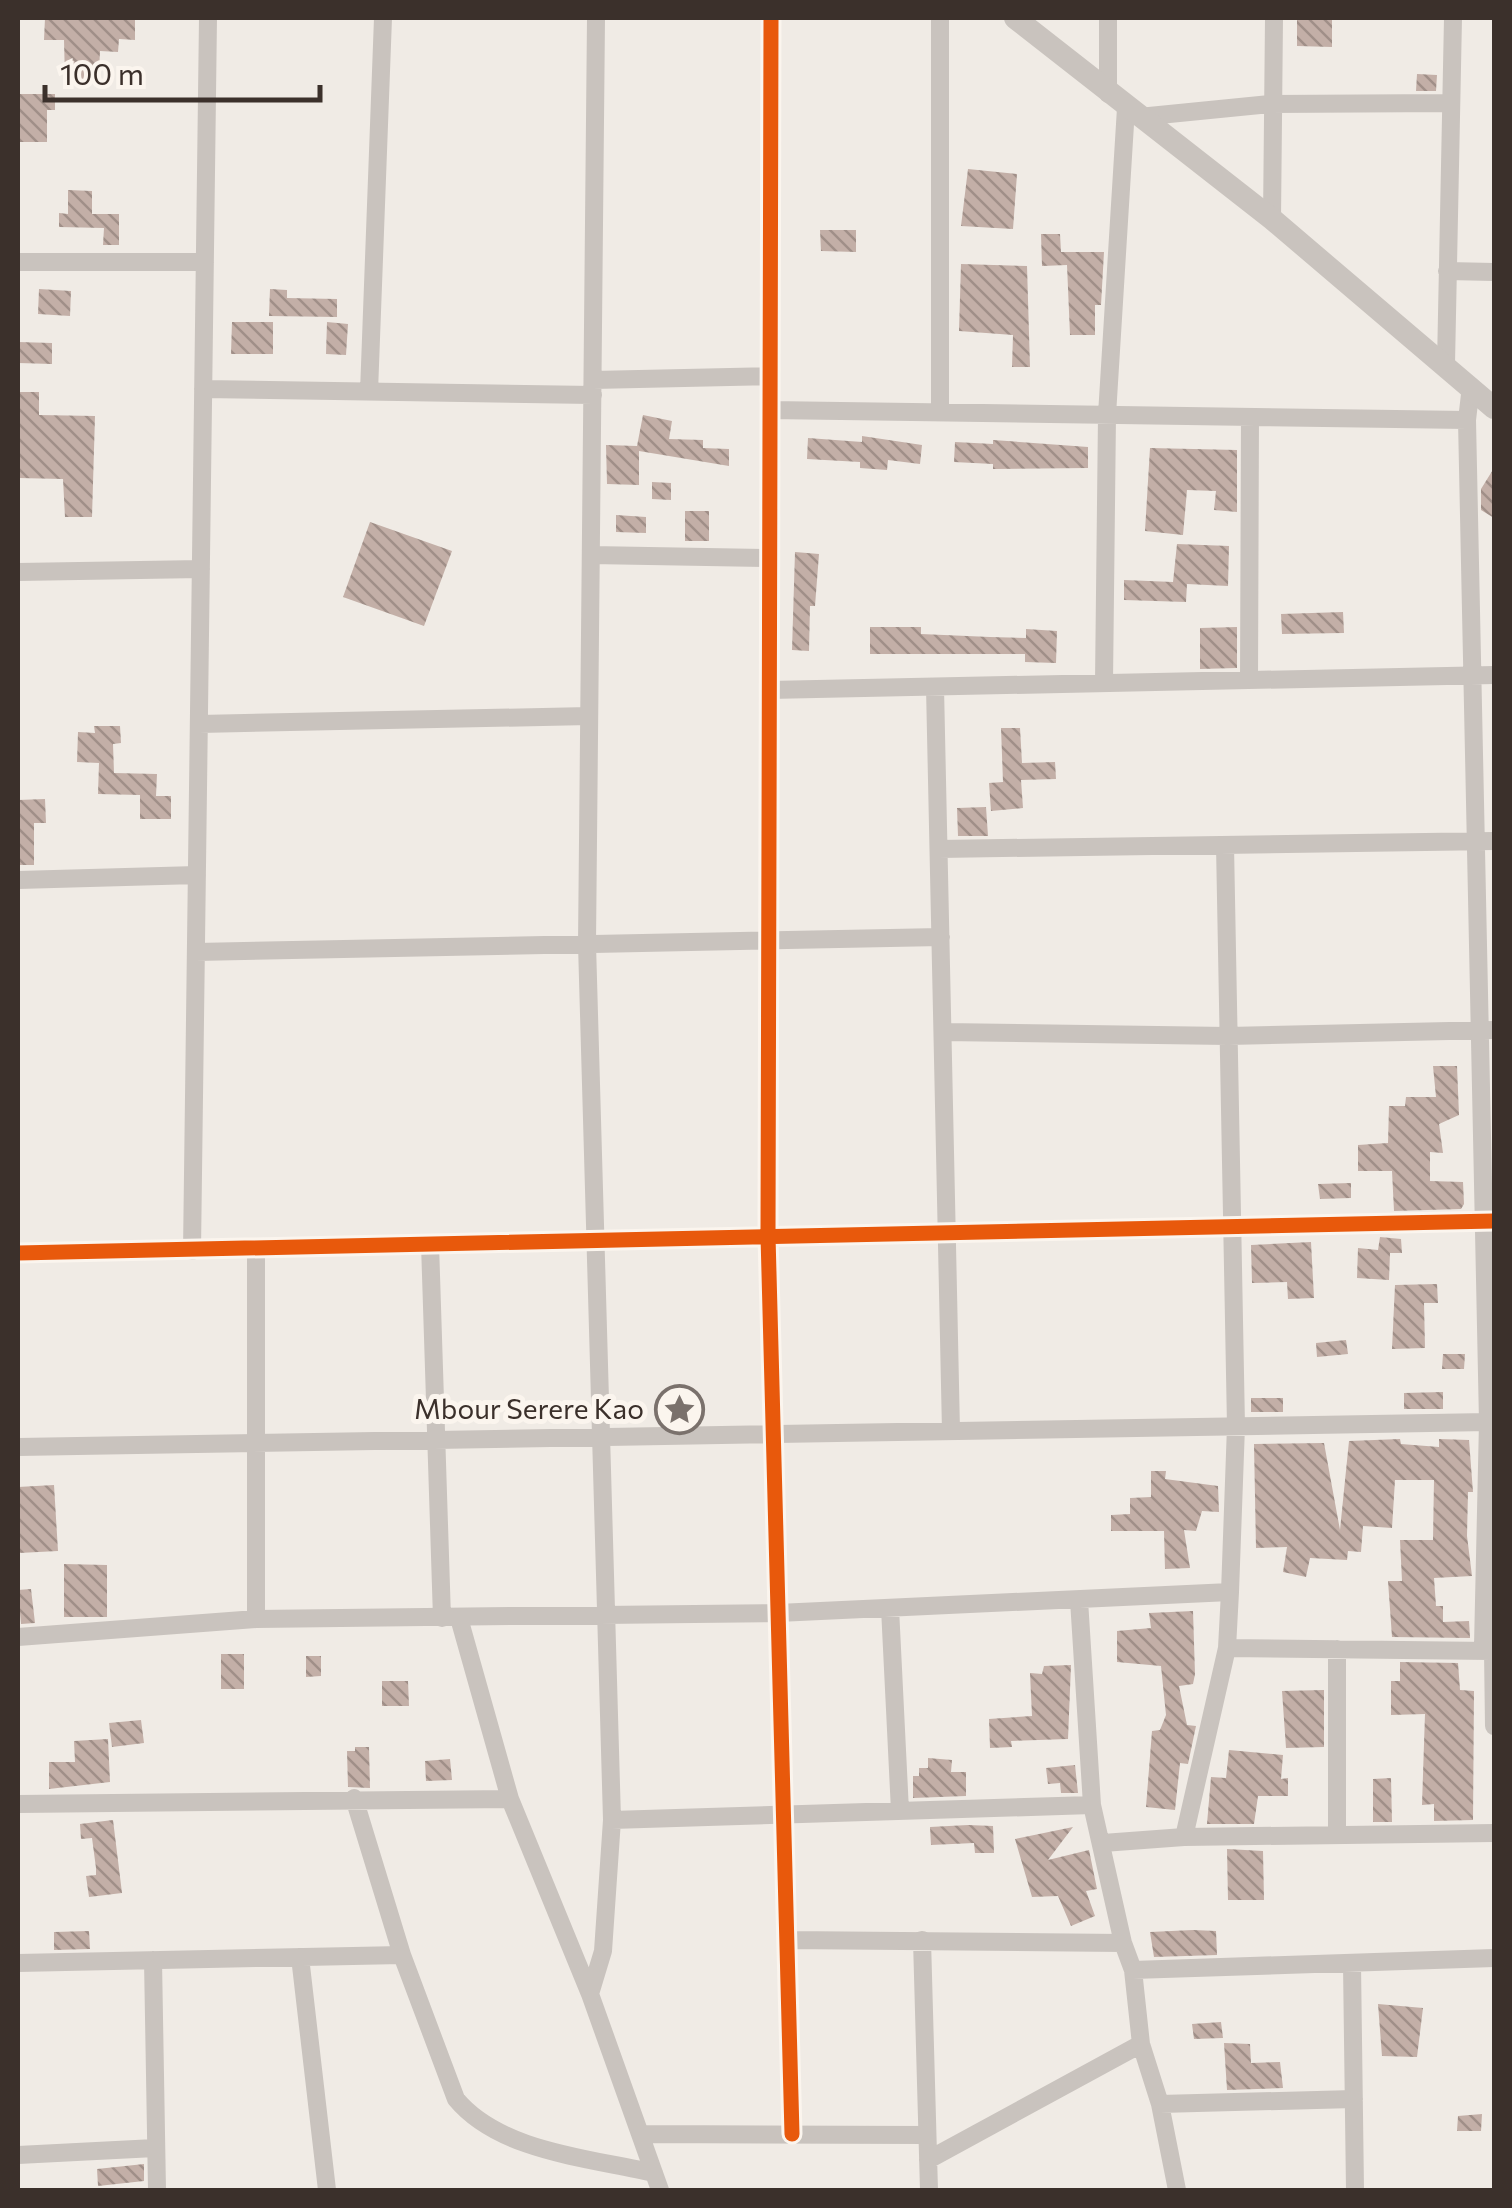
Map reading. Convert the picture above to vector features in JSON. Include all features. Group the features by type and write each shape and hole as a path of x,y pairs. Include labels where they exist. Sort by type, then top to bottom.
{"street":[{"path":"192,1250 208,18"},
{"path":"369,392 383,18"},
{"path":"590,1994 603,1951 612,1820 587,944 596,18"},
{"path":"770,18 768,1236 792,2134"},
{"path":"940,18 940,412"},
{"path":"1015,18 1272,219 1494,408"},
{"path":"1104,684 1107,414 1124,106 1108,18"},
{"path":"1272,219 1270,104 1274,18"},
{"path":"1446,364 1453,18"},
{"path":"1124,106 1451,103"},
{"path":"18,262 205,262"},
{"path":"1447,271 1494,272"},
{"path":"203,389 369,392 593,387 770,376"},
{"path":"1471,386 1467,420 1472,676 1485,841 1490,1648 1494,1726"},
{"path":"770,410 1467,420"},
{"path":"1249,680 1250,417"},
{"path":"591,555 770,558"},
{"path":"18,572 201,569"},
{"path":"769,690 1494,675"},
{"path":"935,686 952,1431"},
{"path":"199,724 590,716"},
{"path":"939,848 1485,841"},
{"path":"1184,1837 1227,1648 1230,1592 1236,1426 1225,845"},
{"path":"18,880 197,875"},
{"path":"196,952 940,938"},
{"path":"943,1032 1228,1036 1487,1030"},
{"path":"18,1253 1489,1221"},
{"path":"430,1244 436,1440 451,1618 510,1800 590,1994 657,2182"},
{"path":"256,1250 256,1618"},
{"path":"18,1447 1236,1426 1490,1411"},
{"path":"18,1637 256,1618 778,1614 1230,1592"},
{"path":"1079,1600 1092,1805 1123,1943 1133,1970 1141,2044 1160,2104 1177,2190"},
{"path":"890,1608 900,1811"},
{"path":"1227,1648 1490,1648"},
{"path":"1337,1649 1337,1835"},
{"path":"18,1804 354,1798 510,1800"},
{"path":"354,1798 402,1955 456,2099 471,2118 540,2147 657,2182"},
{"path":"612,1820 1092,1805"},
{"path":"1103,1843 1184,1837 1494,1833"},
{"path":"787,1940 1123,1943"},
{"path":"922,1940 928,2190"},
{"path":"18,1962 402,1955"},
{"path":"300,1957 327,2190"},
{"path":"1133,1970 1494,1958"},
{"path":"153,1960 157,2190"},
{"path":"1352,1964 1355,2190"},
{"path":"928,2160 1141,2044"},
{"path":"1160,2104 1354,2099"},
{"path":"640,2134 927,2134"},
{"path":"18,2154 155,2148"}],"building":[{"path":"45,18 135,18 135,40 119,39 118,52 100,51 99,71 92,71 92,79 65,80 64,40 44,40"},
{"path":"1297,18 1332,18 1332,47 1297,46"},
{"path":"1417,74 1437,75 1436,91 1416,91"},
{"path":"18,94 55,94 55,110 47,110 47,142 18,142"},
{"path":"968,169 1017,174 1013,229 961,226"},
{"path":"68,190 92,191 92,214 119,214 119,245 103,245 104,228 59,227 59,213 68,214"},
{"path":"820,230 856,230 856,252 821,251"},
{"path":"1041,234 1060,234 1061,252 1104,252 1101,305 1095,305 1095,335 1070,335 1067,265 1042,266"},
{"path":"961,264 1027,266 1030,367 1012,367 1013,335 959,331"},
{"path":"39,289 71,291 70,316 38,314"},
{"path":"270,289 287,290 287,298 337,299 337,317 269,316"},
{"path":"232,322 273,322 273,354 231,354"},
{"path":"327,322 348,324 346,355 326,354"},
{"path":"18,342 52,343 52,364 18,363"},
{"path":"18,392 39,392 39,415 95,416 92,517 65,517 63,479 18,478"},
{"path":"643,415 672,421 669,439 703,440 703,448 729,449 729,466 639,451 639,485 607,484 606,445 637,446"},
{"path":"862,436 922,445 920,464 888,460 887,470 860,468 860,462 807,459 808,438 862,442"},
{"path":"993,440 1088,447 1088,468 993,469 993,464 954,462 955,442 993,444"},
{"path":"1150,448 1237,450 1237,512 1214,510 1216,491 1187,490 1183,535 1145,531"},
{"path":"1494,468 1494,518 1481,510 1481,489"},
{"path":"652,482 671,483 671,500 652,499"},
{"path":"685,511 709,511 709,541 685,541"},
{"path":"616,515 646,517 646,533 616,532"},
{"path":"370,522 452,551 424,626 343,597"},
{"path":"1177,544 1229,546 1228,586 1187,584 1186,602 1124,600 1124,580 1173,582"},
{"path":"795,552 819,554 815,606 810,606 809,651 792,650"},
{"path":"1343,612 1344,633 1282,634 1281,614"},
{"path":"870,627 921,627 921,634 1026,638 1026,629 1057,631 1056,663 1025,662 1025,654 870,654"},
{"path":"1237,627 1237,668 1200,669 1200,628"},
{"path":"94,726 120,726 121,743 113,744 114,773 157,774 156,796 171,796 171,819 140,819 140,795 98,794 99,763 77,762 78,732 95,733"},
{"path":"1001,728 1020,728 1022,763 1055,762 1056,779 1021,780 1023,808 991,811 989,783 1003,782"},
{"path":"45,799 46,823 34,823 34,865 18,865 18,800"},
{"path":"986,807 988,836 958,836 957,808"},
{"path":"1433,1066 1457,1066 1459,1115 1439,1124 1443,1153 1430,1152 1430,1181 1463,1182 1464,1204 1461,1209 1394,1211 1392,1171 1358,1171 1358,1145 1388,1143 1389,1106 1405,1106 1406,1097 1436,1097"},
{"path":"1351,1183 1351,1198 1320,1199 1318,1184"},
{"path":"1380,1237 1401,1239 1402,1253 1390,1253 1389,1280 1357,1278 1358,1248 1378,1250"},
{"path":"1311,1242 1314,1298 1288,1299 1287,1282 1252,1283 1251,1245"},
{"path":"1437,1284 1438,1303 1424,1303 1425,1348 1392,1349 1395,1285"},
{"path":"1346,1340 1348,1354 1317,1357 1316,1343"},
{"path":"1443,1354 1465,1354 1464,1369 1442,1369"},
{"path":"1443,1392 1443,1409 1404,1409 1404,1393"},
{"path":"1251,1398 1283,1398 1283,1412 1251,1412"},
{"path":"1400,1439 1401,1444 1439,1447 1439,1439 1469,1440 1473,1492 1468,1492 1467,1536 1472,1576 1434,1578 1436,1606 1443,1606 1443,1622 1469,1621 1470,1638 1392,1637 1388,1581 1402,1581 1400,1540 1433,1540 1434,1480 1395,1480 1392,1528 1363,1526 1361,1552 1348,1551 1347,1560 1310,1558 1306,1577 1283,1572 1287,1547 1256,1548 1254,1444 1324,1443 1340,1530 1349,1441"},
{"path":"1151,1471 1166,1471 1165,1479 1218,1486 1219,1512 1202,1511 1196,1531 1184,1530 1190,1568 1165,1569 1164,1531 1111,1531 1111,1515 1130,1514 1130,1498 1151,1497"},
{"path":"54,1485 58,1551 19,1553 18,1487"},
{"path":"64,1564 107,1565 107,1617 64,1617"},
{"path":"31,1589 35,1623 21,1624 18,1590"},
{"path":"1193,1611 1195,1674 1193,1684 1179,1686 1187,1725 1196,1726 1188,1764 1180,1763 1175,1810 1146,1807 1152,1731 1160,1730 1166,1715 1161,1666 1117,1662 1117,1631 1151,1628 1149,1613"},
{"path":"221,1654 244,1654 244,1689 221,1689"},
{"path":"306,1656 321,1656 321,1676 306,1677"},
{"path":"1400,1662 1458,1663 1460,1690 1474,1691 1473,1820 1434,1821 1434,1804 1422,1805 1425,1714 1391,1715 1391,1681 1400,1681"},
{"path":"1071,1665 1068,1739 1011,1741 1012,1747 990,1748 989,1719 1032,1716 1030,1673 1042,1674 1044,1666"},
{"path":"382,1681 408,1681 409,1706 382,1706"},
{"path":"1324,1690 1324,1747 1286,1748 1282,1691"},
{"path":"141,1720 144,1743 112,1747 109,1723"},
{"path":"108,1739 110,1782 49,1789 49,1762 75,1762 74,1741"},
{"path":"355,1747 369,1747 370,1788 348,1787 347,1751 355,1751"},
{"path":"1229,1750 1283,1755 1281,1779 1288,1778 1288,1796 1258,1796 1254,1824 1207,1824 1211,1777 1226,1778"},
{"path":"928,1758 952,1760 951,1772 966,1772 966,1796 913,1798 913,1776 919,1776 919,1768 928,1768"},
{"path":"450,1759 452,1780 426,1781 425,1761"},
{"path":"1075,1765 1078,1793 1061,1793 1060,1783 1048,1784 1046,1768"},
{"path":"1391,1778 1392,1822 1373,1822 1373,1779"},
{"path":"113,1820 122,1893 89,1897 86,1876 96,1875 96,1868 92,1838 81,1839 80,1824"},
{"path":"993,1826 994,1853 975,1853 974,1843 931,1845 930,1827"},
{"path":"1073,1827 1048,1860 1089,1850 1097,1889 1086,1891 1095,1916 1071,1926 1058,1896 1032,1897 1015,1839"},
{"path":"1227,1849 1263,1851 1264,1900 1228,1900"},
{"path":"89,1931 90,1949 54,1950 54,1932"},
{"path":"1216,1931 1217,1955 1154,1957 1150,1932"},
{"path":"1378,2004 1423,2008 1417,2057 1382,2056"},
{"path":"1221,2022 1223,2038 1194,2039 1192,2024"},
{"path":"1224,2043 1250,2044 1251,2063 1280,2062 1283,2088 1227,2090"},
{"path":"1482,2114 1481,2131 1457,2131 1458,2116"},
{"path":"144,2164 144,2181 98,2186 97,2169"}],"cycle path":[{"path":"771,18 768,1236 792,2134"},
{"path":"18,1253 1494,1221"}],"place":[{"name":"Mbour Serere Kao","path":"679,1409"}]}
